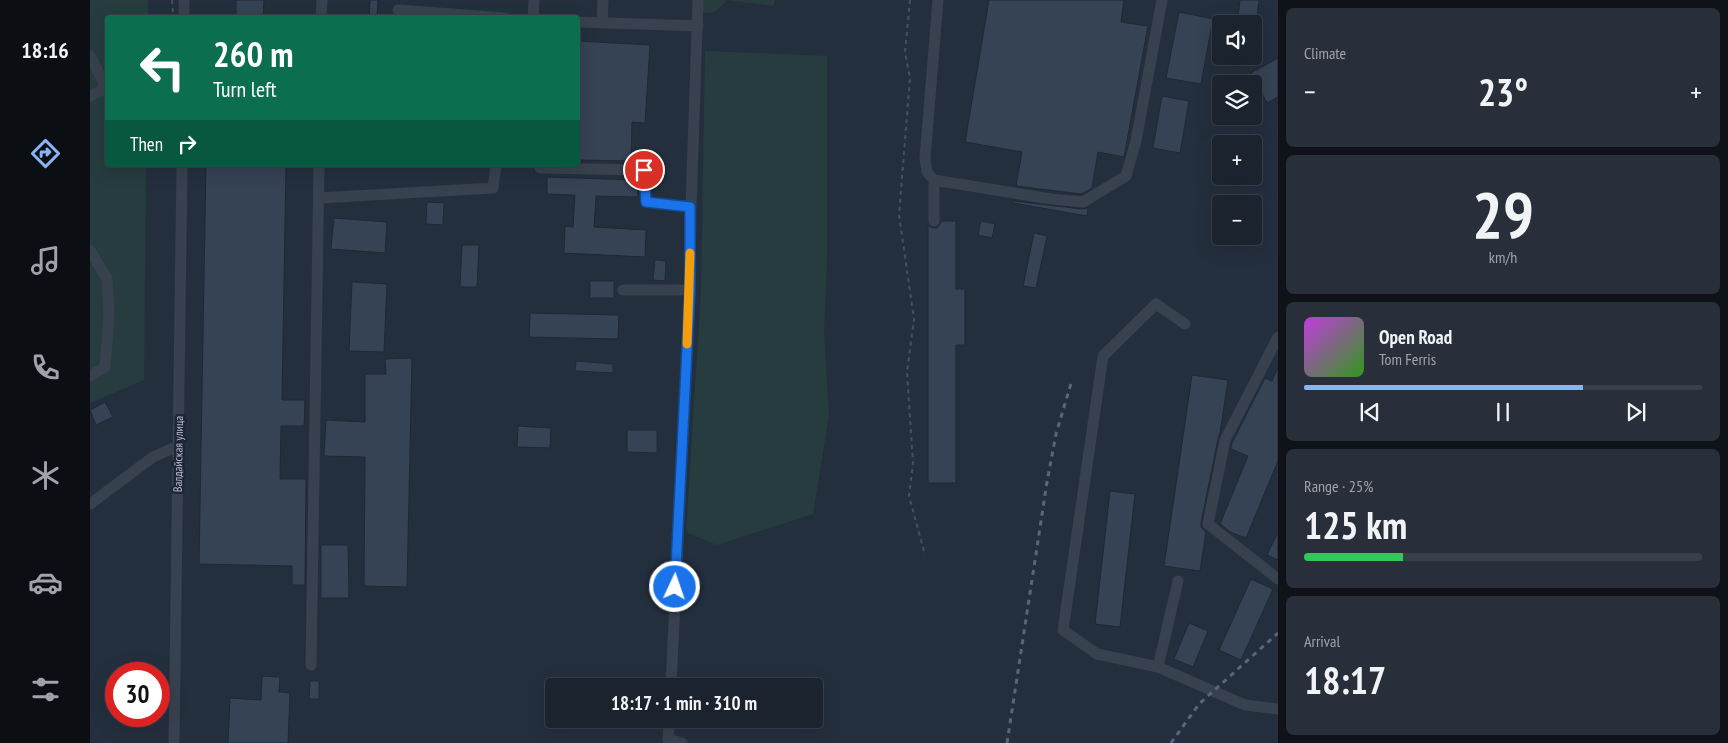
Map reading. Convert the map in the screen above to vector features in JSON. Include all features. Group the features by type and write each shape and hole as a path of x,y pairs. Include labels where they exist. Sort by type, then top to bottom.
{"street":[{"path":"184,0 184,15"},
{"path":"321,15 322,0"},
{"path":"533,15 534,0"},
{"path":"602,23 603,0"},
{"path":"670,678 690,290 690,207 698,0"},
{"path":"938,0 925,158 927,172 934,180 1051,199 1083,202 1126,176 1136,141 1162,0"},
{"path":"398,10 465,15"},
{"path":"580,22 698,26"},
{"path":"90,56 105,83"},
{"path":"90,96 105,88"},
{"name":"Валдайская улица","path":"174,743 182,167"},
{"path":"311,665 319,167"},
{"path":"319,198 493,188 496,167"},
{"path":"540,168 644,170 646,202 690,207"},
{"path":"934,180 934,221"},
{"path":"90,250 107,278 109,315 105,368 90,376"},
{"path":"623,290 690,290"},
{"path":"1185,324 1156,304 1103,356 1063,630 1097,654 1158,667 1245,705 1278,709"},
{"path":"1278,337 1225,440 1208,524 1278,579"},
{"path":"90,504 153,456 178,446"},
{"path":"1158,667 1178,581"},
{"path":"669,728 668,741 682,743"}],"path":[{"path":"172,0 173,15"},
{"path":"910,0 906,52 910,78 900,215 914,319 907,372 913,463 909,496 925,555"}],"green space":[{"path":"90,0 148,0 148,15 105,15 105,167 146,167 144,380 90,403"},
{"path":"703,0 728,0 714,12 703,13"},
{"path":"728,0 775,0 773,6"},
{"path":"705,51 827,56 827,260 824,331 829,415 813,514 717,545 686,532 701,292"}],"building":[{"path":"236,0 264,0 263,15 236,15"},
{"path":"370,0 378,0 377,15 369,15"},
{"path":"989,0 1124,0 1121,22 1148,26 1124,157 1098,152 1092,188 1081,194 1016,186 1022,152 965,142"},
{"path":"1240,0 1259,0 1257,15 1238,15"},
{"path":"1179,12 1212,19 1201,84 1166,78"},
{"path":"580,41 650,45 645,123 632,122 631,161 580,160"},
{"path":"1278,58 1278,97 1267,103 1262,94 1262,75 1252,75 1251,73"},
{"path":"1162,96 1189,101 1180,153 1153,148"},
{"path":"206,167 286,167 282,400 305,400 304,426 281,426 280,479 306,479 305,585 292,585 292,566 199,564"},
{"path":"547,177 637,180 638,197 596,196 594,227 646,230 645,257 564,253 565,226 573,227 575,195 547,194"},
{"path":"1014,201 1082,209 1088,208 1087,216 1013,203"},
{"path":"427,202 444,203 443,225 426,224"},
{"path":"334,218 387,222 385,253 331,249"},
{"path":"942,221 956,221 956,289 965,289 965,345 956,345 956,483 928,483 928,226 937,228"},
{"path":"981,221 995,224 992,238 978,235"},
{"path":"1034,233 1047,236 1036,288 1023,286"},
{"path":"462,245 479,245 477,287 460,287"},
{"path":"655,260 666,261 665,281 653,280"},
{"path":"590,281 614,281 614,298 590,298"},
{"path":"352,282 387,284 384,352 349,351"},
{"path":"530,313 619,315 618,339 529,337"},
{"path":"412,358 407,587 364,586 365,457 324,456 326,420 365,422 365,374 386,374 385,359"},
{"path":"576,361 613,364 613,373 575,371"},
{"path":"1278,367 1278,461 1246,538 1230,532 1220,524 1248,456 1231,449 1232,443 1265,378 1272,381"},
{"path":"1192,375 1228,380 1220,433 1201,523 1201,527 1206,532 1200,571 1164,566"},
{"path":"105,402 113,417 96,425 90,410"},
{"path":"518,426 551,428 550,448 517,447"},
{"path":"627,430 657,430 657,453 627,452"},
{"path":"1110,491 1135,494 1120,627 1095,624"},
{"path":"1278,532 1278,560 1267,555"},
{"path":"321,545 348,545 349,598 321,598"},
{"path":"1251,579 1273,589 1241,660 1219,650"},
{"path":"1189,623 1208,631 1193,667 1174,659"},
{"path":"262,676 280,677 279,692 290,693 288,743 228,743 230,698 261,700"},
{"path":"310,681 319,681 319,699 309,699"}],"railway":[{"path":"1007,743 1047,482 1056,434 1072,380"},
{"path":"1171,743 1199,704 1278,633"}],"slow traffic":[{"path":"687,344 690,253"}],"route":[{"path":"644,170 646,202 690,207 690,290 675,587"}]}
